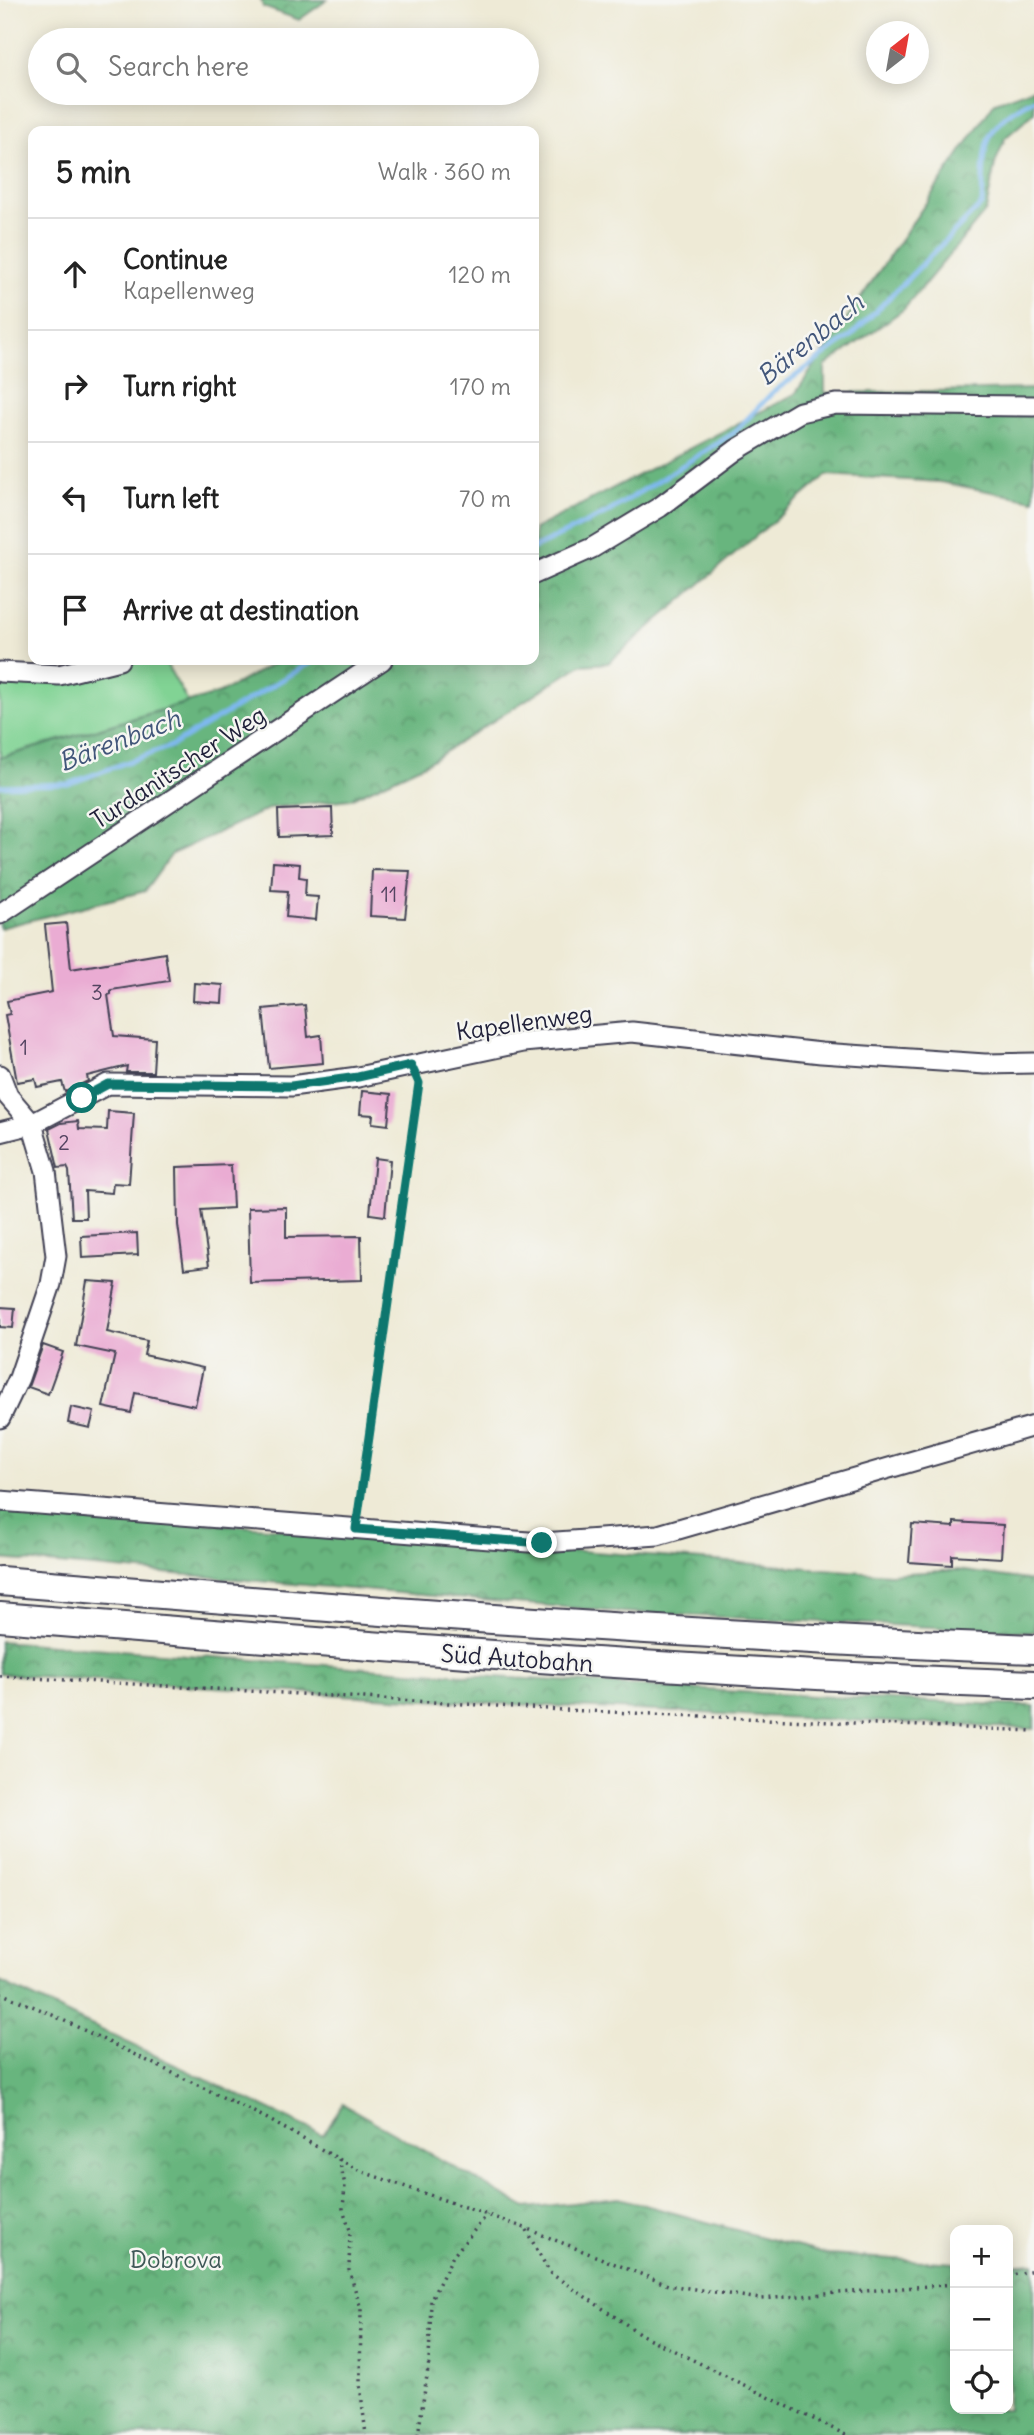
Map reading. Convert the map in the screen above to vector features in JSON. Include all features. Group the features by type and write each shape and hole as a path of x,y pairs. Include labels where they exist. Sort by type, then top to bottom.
{"highway":[{"name":"Süd Autobahn","path":"0,1581 443,1617 820,1641 1034,1649"},
{"name":"Süd Autobahn","path":"0,1617 456,1654 815,1677 1034,1685"}],"street":[{"path":"539,573 592,548 660,507 736,450 800,412 836,404 1034,406"},
{"path":"0,672 16,676 59,675 99,665"},
{"name":"Turdanitscher Weg","path":"0,914 374,665"},
{"name":"Kapellenweg","path":"32,1124 108,1084 291,1086 358,1077 523,1042 632,1032 821,1053 985,1064 1034,1063"},
{"path":"0,1074 8,1096 32,1124 46,1171 56,1256 51,1284 19,1378 0,1418"},
{"path":"0,1132 32,1124"},
{"path":"0,1501 542,1543 658,1535 1034,1426"}],"path":[{"path":"356,1529 419,1083 411,1065"},
{"path":"0,1676 537,1709 1034,1731"},
{"path":"0,1993 42,2010 264,2116 360,2171 526,2228 668,2285 761,2299 950,2284"},
{"path":"339,2159 345,2185 342,2209 350,2230 349,2270 361,2309 360,2385 366,2435"},
{"path":"418,2435 429,2362 431,2299 453,2256 486,2215"},
{"path":"526,2228 550,2273 642,2335 846,2435"},
{"path":"1013,2275 1034,2270"}],"green space":[{"path":"261,0 327,0 299,20 263,7"},
{"path":"1034,88 1034,113 1005,138 995,164 986,211 904,309 825,366 825,393 1034,389 1034,500 940,482 827,475 608,663 581,665 427,763 350,799 270,808 172,854 145,891 0,928 0,758 220,693 271,665 539,665 539,526 795,394 995,102"},
{"path":"128,665 167,665 188,702 0,758 0,680 71,679"},
{"path":"0,1508 890,1574 958,1570 1034,1581 1034,1632 619,1612 0,1559"},
{"path":"0,1641 646,1687 1034,1706 1034,1729 425,1700 0,1674"},
{"name":"Dobrova","path":"0,1982 323,2135 343,2104 526,2208 619,2198 828,2255 950,2263 950,2414 1013,2414 1013,2265 1034,2263 1034,2435 0,2435"}],"building":[{"path":"332,808 333,835 279,837 278,810"},
{"path":"273,862 300,864 299,877 306,878 305,896 318,897 316,920 286,917 288,891 271,890"},
{"path":"372,870 410,871 405,918 370,916"},
{"path":"66,923 71,969 165,953 169,981 111,990 108,995 114,1036 155,1039 153,1072 126,1072 127,1066 87,1076 88,1081 65,1092 62,1082 37,1087 35,1079 17,1082 5,1015 10,1014 7,1001 52,992 45,925"},
{"path":"194,983 223,985 222,1003 193,1001"},
{"path":"305,1005 308,1037 321,1035 323,1063 269,1068 263,1009"},
{"path":"362,1091 391,1094 388,1125 372,1123 373,1115 360,1114"},
{"path":"108,1111 134,1113 129,1184 113,1183 112,1193 85,1191 86,1218 72,1218 69,1171 67,1167 58,1168 49,1129 61,1123 78,1121 79,1129 107,1130"},
{"path":"375,1158 390,1160 385,1216 370,1214"},
{"path":"231,1165 233,1208 201,1210 209,1266 184,1269 178,1225 177,1167"},
{"path":"286,1207 286,1237 361,1236 362,1280 250,1283 248,1208"},
{"path":"137,1233 138,1255 82,1258 81,1236"},
{"path":"87,1281 116,1283 107,1332 147,1341 144,1355 203,1368 195,1406 135,1393 131,1413 103,1407 115,1354 76,1346"},
{"path":"0,1307 15,1308 13,1328 0,1327"},
{"path":"43,1345 63,1352 48,1394 28,1387"},
{"path":"71,1407 94,1412 90,1428 68,1423"},
{"path":"954,1522 1003,1525 1001,1558 952,1555 952,1565 909,1562 912,1524 954,1527"}],"waterway":[{"name":"Bärenbach","path":"539,546 605,514 734,433 772,393 852,335 982,204 988,141 1003,119 1034,99"},
{"name":"Bärenbach","path":"0,786 68,784 171,746 307,665"}],"route":[{"path":"82,1098 108,1084 291,1086 358,1077 411,1065 419,1083 356,1529 542,1543"}]}
